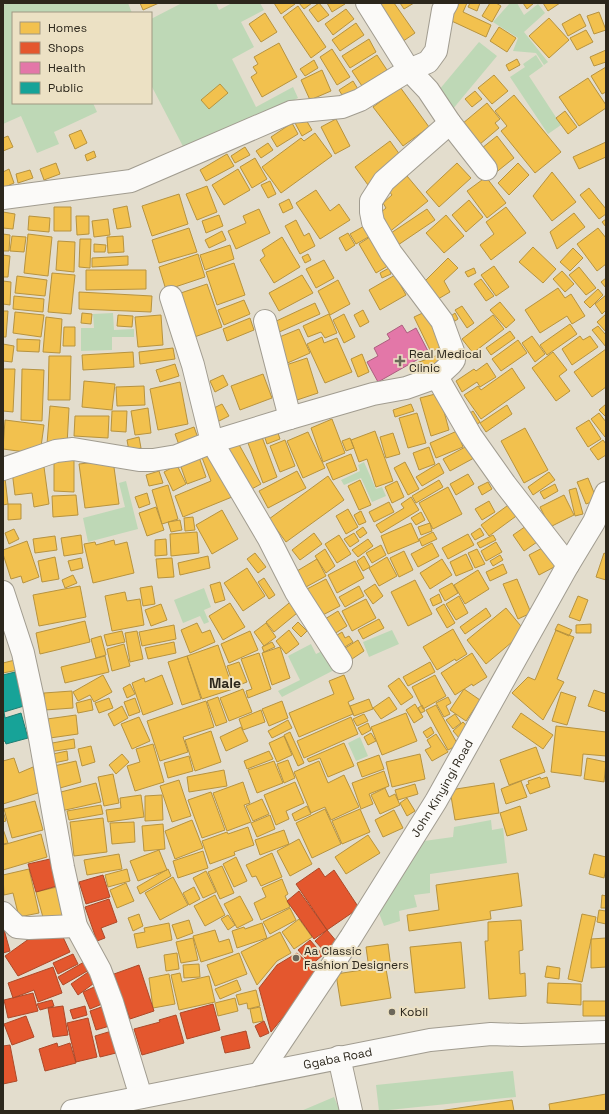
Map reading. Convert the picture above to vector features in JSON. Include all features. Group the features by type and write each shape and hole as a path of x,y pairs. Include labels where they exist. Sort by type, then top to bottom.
{"street":[{"path":"367,3 409,70 428,90 450,123 486,169"},
{"path":"3,198 131,181 291,112 342,107 360,100 409,70 428,62 436,51 443,10 447,3"},
{"path":"3,469 56,451 73,450 139,460 153,460 176,456 212,442 290,418 373,394 406,388 437,377 454,360 454,354 442,321 391,253 373,222 371,201 384,181 450,123"},
{"path":"171,297 193,365 212,442 269,539 296,592 341,662"},
{"path":"265,321 290,418"},
{"path":"437,377 471,436 505,484 568,565"},
{"name":"John Kinyingi Road","path":"260,1073 351,937 436,802 568,565 594,522 606,494"},
{"path":"3,592 23,653 34,698 41,748 63,867 76,926 100,970 110,996 140,1097"},
{"path":"3,913 18,927 76,926"},
{"name":"Ggaba Road","path":"72,1111 430,1040 491,1034 521,1035 606,1032"},
{"path":"339,1057 351,1111"}],"green space":[{"path":"9,3 128,3 132,12 12,12 12,104 93,104 97,112 54,132 59,144 37,153 21,116 3,124 3,5"},
{"path":"182,3 216,3 219,10 232,3 260,3 264,10 241,22 254,47 232,59 256,107 293,87 298,98 188,156 152,87 152,18"},
{"path":"510,3 517,3 524,15 538,4 545,13 524,32 548,62 544,65 536,53 513,51 518,38 493,22"},
{"path":"479,42 497,56 452,110 434,96"},
{"path":"536,55 543,66 529,76 561,125 548,134 510,77 525,67 523,64"},
{"path":"113,313 114,330 134,329 134,337 112,337 112,350 81,351 81,328 94,328 93,314"},
{"path":"364,462 376,489 382,487 386,496 372,502 361,478 344,485 341,480 360,471 358,465"},
{"path":"126,481 138,529 88,542 83,518 125,507 119,483"},
{"path":"204,588 211,607 204,610 209,622 204,624 200,616 183,623 174,600"},
{"path":"392,630 399,644 369,657 363,642"},
{"path":"311,644 316,654 326,649 336,669 282,697 278,691 300,680 288,656"},
{"path":"360,737 368,756 356,761 348,743"},
{"path":"491,820 492,830 503,828 507,863 430,874 430,893 414,895 417,907 399,911 400,921 384,926 379,913 424,841 453,837 454,827"},
{"path":"513,1071 516,1097 379,1111 376,1085"},
{"path":"334,1097 340,1111 301,1111"}],"building: Homes":[{"path":"140,3 159,3 143,10"},
{"path":"274,3 294,3 295,4 281,14"},
{"path":"299,3 312,3 304,9"},
{"path":"319,3 329,15 318,22 309,10"},
{"path":"327,3 345,3 345,4 332,12"},
{"path":"371,3 394,3 415,33 399,44"},
{"path":"400,3 414,3 404,9"},
{"path":"450,3 467,3 463,12 491,25 486,37 443,17"},
{"path":"470,3 480,3 477,11 468,7"},
{"path":"490,3 496,3 501,6 492,22 482,16"},
{"path":"523,3 534,3 527,9"},
{"path":"543,3 560,3 548,11"},
{"path":"298,6 326,47 311,58 283,17"},
{"path":"346,9 354,19 333,35 325,24"},
{"path":"599,12 606,30 594,34 587,16"},
{"path":"265,13 277,32 261,42 249,24"},
{"path":"580,14 586,26 568,36 562,24"},
{"path":"549,18 569,40 549,58 529,36"},
{"path":"356,23 364,35 340,51 332,40"},
{"path":"499,27 516,38 507,52 490,41"},
{"path":"586,30 593,42 577,50 570,38"},
{"path":"369,39 376,52 350,68 342,56"},
{"path":"279,43 297,77 262,97 251,77 257,73 253,67 258,64 254,57"},
{"path":"332,49 350,77 337,85 320,57"},
{"path":"606,50 606,62 594,66 590,57"},
{"path":"377,55 387,70 362,86 352,71"},
{"path":"517,59 520,65 509,71 506,65"},
{"path":"314,60 318,68 305,76 300,69"},
{"path":"606,67 606,92 602,94 591,76"},
{"path":"322,70 331,91 310,100 301,80"},
{"path":"494,75 508,91 492,104 478,88"},
{"path":"588,78 606,105 606,108 579,126 559,97"},
{"path":"353,81 361,94 347,103 339,90"},
{"path":"220,84 228,93 209,109 201,100"},
{"path":"400,87 429,127 403,146 373,107"},
{"path":"475,91 482,99 472,107 465,99"},
{"path":"514,95 561,152 535,173 501,131 507,126 495,111"},
{"path":"487,103 500,119 495,123 499,128 473,150 456,129"},
{"path":"565,111 577,127 568,134 556,118"},
{"path":"305,118 312,130 302,136 295,123"},
{"path":"336,119 350,146 335,154 321,127"},
{"path":"292,123 298,134 277,147 271,137"},
{"path":"81,130 87,143 75,149 69,135"},
{"path":"315,133 332,156 281,193 262,167 301,138 304,141"},
{"path":"8,136 13,147 3,151 3,138"},
{"path":"497,136 514,158 494,174 477,152"},
{"path":"390,141 403,159 368,185 355,167"},
{"path":"606,142 606,157 579,169 573,157"},
{"path":"268,143 273,150 261,158 256,151"},
{"path":"245,147 250,155 235,163 231,156"},
{"path":"94,151 96,157 87,161 85,155"},
{"path":"227,154 234,166 206,181 200,170"},
{"path":"255,158 267,179 252,188 240,167"},
{"path":"56,163 60,174 44,180 40,169"},
{"path":"457,163 471,178 439,207 426,192"},
{"path":"518,163 529,175 509,195 498,183"},
{"path":"9,169 14,183 3,188 3,172"},
{"path":"238,169 250,190 224,205 212,185"},
{"path":"30,170 33,178 18,183 16,174"},
{"path":"552,172 576,202 552,221 533,196"},
{"path":"407,176 428,201 388,233 380,224 385,220 380,213 386,208 383,203 392,195 389,191"},
{"path":"486,177 506,203 487,218 467,191"},
{"path":"270,181 276,194 268,198 261,185"},
{"path":"207,186 217,212 197,220 186,194"},
{"path":"589,188 606,209 606,214 599,219 580,195"},
{"path":"316,190 330,211 339,204 350,220 320,239 296,203"},
{"path":"179,194 188,224 152,236 142,206"},
{"path":"289,199 293,208 283,213 279,204"},
{"path":"469,200 483,217 466,232 452,215"},
{"path":"127,206 131,227 117,229 113,209"},
{"path":"54,207 71,207 71,231 54,231"},
{"path":"506,207 526,233 491,260 480,245 494,234 486,222"},
{"path":"259,209 270,233 236,249 228,231 246,223 243,216"},
{"path":"427,209 435,220 398,245 391,233"},
{"path":"3,212 15,214 13,229 3,228"},
{"path":"574,213 585,227 557,249 550,232"},
{"path":"219,215 223,226 206,233 202,221"},
{"path":"446,215 464,236 444,253 426,233"},
{"path":"29,216 50,218 49,232 28,230"},
{"path":"76,216 89,216 89,234 77,235"},
{"path":"108,219 110,235 94,237 92,221"},
{"path":"606,219 606,227 602,222"},
{"path":"296,220 304,236 309,233 315,246 300,254 285,226"},
{"path":"366,225 372,235 356,244 350,234"},
{"path":"189,228 197,252 159,263 152,240"},
{"path":"598,228 606,238 606,264 597,271 577,244"},
{"path":"222,231 226,240 209,248 205,240"},
{"path":"348,233 355,245 346,251 339,238"},
{"path":"3,234 10,235 9,251 3,251"},
{"path":"28,234 52,237 48,276 24,273"},
{"path":"373,235 391,264 376,273 359,244"},
{"path":"12,236 26,237 24,252 10,251"},
{"path":"123,236 124,252 108,253 107,237"},
{"path":"282,237 300,267 274,283 260,260 265,256 262,250"},
{"path":"80,239 91,239 90,268 79,267"},
{"path":"58,241 75,242 74,272 56,270"},
{"path":"94,244 106,245 105,252 94,252"},
{"path":"230,245 234,259 205,270 200,255"},
{"path":"533,247 556,269 543,283 519,262"},
{"path":"573,248 583,258 570,271 560,262"},
{"path":"198,254 205,277 166,290 159,267"},
{"path":"308,254 311,260 305,263 302,257"},
{"path":"3,255 10,256 8,277 3,277"},
{"path":"128,256 128,265 92,267 92,258"},
{"path":"448,258 458,268 444,281 450,292 433,302 423,283"},
{"path":"324,260 334,278 316,288 306,269"},
{"path":"234,263 245,295 217,305 206,272"},
{"path":"494,266 509,287 496,296 481,275"},
{"path":"579,267 596,288 586,295 569,275"},
{"path":"389,268 391,274 382,278 380,273"},
{"path":"474,268 476,273 468,277 465,272"},
{"path":"86,270 146,270 146,289 86,290"},
{"path":"562,271 574,284 565,292 553,279"},
{"path":"52,273 75,275 71,314 48,312"},
{"path":"302,275 313,293 279,311 269,293"},
{"path":"395,275 406,295 380,310 369,290"},
{"path":"17,276 47,280 45,296 15,293"},
{"path":"606,278 606,288 601,282"},
{"path":"481,279 494,296 486,301 474,284"},
{"path":"338,280 350,304 330,315 318,291"},
{"path":"3,281 11,282 10,305 3,304"},
{"path":"207,284 222,327 189,339 175,295"},
{"path":"558,288 565,298 571,294 585,316 572,324 567,316 540,333 525,310"},
{"path":"598,289 603,295 590,308 584,302"},
{"path":"79,292 152,296 151,312 79,309"},
{"path":"606,295 606,310 602,314 595,304"},
{"path":"14,296 44,299 43,312 13,309"},
{"path":"244,300 250,314 224,325 218,310"},
{"path":"500,302 515,320 506,328 490,310"},
{"path":"315,303 320,314 277,333 272,323"},
{"path":"462,306 474,323 467,328 455,310"},
{"path":"363,310 369,322 360,327 354,315"},
{"path":"3,311 8,311 6,337 3,337"},
{"path":"427,311 444,345 431,352 414,317"},
{"path":"15,312 44,315 41,337 13,333"},
{"path":"82,313 92,314 91,324 81,323"},
{"path":"455,313 458,319 455,321 451,316"},
{"path":"329,314 337,333 325,338 321,332 308,337 303,326"},
{"path":"344,314 355,337 344,343 333,320"},
{"path":"606,314 606,332 597,322"},
{"path":"118,315 133,316 132,327 117,326"},
{"path":"161,315 163,345 138,347 135,317"},
{"path":"493,315 504,329 473,353 462,339"},
{"path":"46,317 62,319 60,353 43,352"},
{"path":"250,318 254,330 227,341 223,329"},
{"path":"570,324 577,334 547,355 540,345"},
{"path":"598,326 606,335 606,347 592,330"},
{"path":"64,327 75,327 75,346 63,346"},
{"path":"299,329 310,353 283,365 272,340"},
{"path":"510,331 515,338 491,355 486,348"},
{"path":"532,336 545,354 535,362 522,343"},
{"path":"580,336 583,340 590,336 598,347 572,365 562,349"},
{"path":"322,337 324,343 337,338 352,372 325,383 307,344"},
{"path":"17,339 40,340 39,352 17,351"},
{"path":"518,340 527,353 501,371 492,359"},
{"path":"3,344 14,346 12,362 3,361"},
{"path":"173,348 175,359 140,364 139,352"},
{"path":"606,349 606,387 592,397 574,372"},
{"path":"133,352 134,367 83,370 82,355"},
{"path":"553,352 567,370 559,376 570,391 556,401 532,368"},
{"path":"362,354 369,372 358,377 351,359"},
{"path":"438,355 442,365 415,375 411,365"},
{"path":"49,356 71,356 70,400 48,400"},
{"path":"307,358 318,393 291,402 280,367"},
{"path":"487,363 496,377 480,387 477,382 462,392 456,381 474,369 476,371"},
{"path":"175,364 179,376 160,382 156,370"},
{"path":"512,368 525,388 481,419 464,395 478,386 481,390"},
{"path":"3,369 15,369 13,412 3,411"},
{"path":"22,369 44,370 42,421 21,420"},
{"path":"263,374 272,398 240,410 231,386"},
{"path":"223,375 228,385 215,392 210,381"},
{"path":"84,381 115,384 112,410 82,407"},
{"path":"180,382 188,424 158,430 150,389"},
{"path":"144,386 145,405 117,406 116,387"},
{"path":"439,393 449,430 431,436 420,398"},
{"path":"222,404 229,416 217,422 210,410"},
{"path":"411,404 414,411 395,417 393,410"},
{"path":"606,404 606,417 599,410"},
{"path":"507,405 512,414 486,432 480,423"},
{"path":"50,406 69,408 67,445 47,444"},
{"path":"148,408 151,433 135,435 131,411"},
{"path":"112,411 127,411 126,432 111,431"},
{"path":"473,411 480,422 475,426 467,415"},
{"path":"417,413 426,443 408,448 399,418"},
{"path":"599,413 606,422 605,437 591,419"},
{"path":"75,416 109,416 108,438 74,436"},
{"path":"332,419 345,453 323,462 311,428"},
{"path":"5,420 44,425 40,454 3,449"},
{"path":"589,420 601,439 588,447 576,428"},
{"path":"194,427 198,438 179,445 175,434"},
{"path":"525,428 548,470 524,483 501,441"},
{"path":"277,430 280,439 267,444 264,435"},
{"path":"375,431 393,481 376,487 367,459 359,462 351,440"},
{"path":"457,431 463,447 436,458 430,443"},
{"path":"308,432 325,468 303,478 287,441"},
{"path":"393,433 400,454 386,458 380,437"},
{"path":"139,437 141,448 129,451 127,440"},
{"path":"262,437 277,477 263,483 248,443"},
{"path":"350,438 354,448 346,451 342,441"},
{"path":"285,440 295,466 280,472 270,446"},
{"path":"603,440 606,444 606,455 598,460 590,449"},
{"path":"237,441 261,484 248,491 224,448"},
{"path":"467,446 474,458 450,471 443,459"},
{"path":"429,447 435,464 419,470 413,453"},
{"path":"213,451 232,497 183,517 175,496 211,481 201,455"},
{"path":"351,454 357,470 333,480 326,464"},
{"path":"199,457 206,477 187,484 180,464"},
{"path":"54,458 74,458 74,492 54,491"},
{"path":"113,460 119,504 85,508 79,464"},
{"path":"405,462 419,489 408,495 394,468"},
{"path":"439,463 444,473 422,486 416,477"},
{"path":"177,465 186,484 173,491 164,472"},
{"path":"44,467 49,504 34,507 32,493 15,495 12,471"},
{"path":"159,471 163,483 149,486 146,475"},
{"path":"297,471 306,488 268,508 259,491"},
{"path":"549,472 555,480 533,495 528,487"},
{"path":"468,474 474,484 456,495 450,484"},
{"path":"328,476 344,500 286,542 269,519"},
{"path":"3,478 5,478 8,504 3,505"},
{"path":"588,478 597,500 586,504 577,482"},
{"path":"360,480 371,505 359,510 348,486"},
{"path":"439,480 443,487 416,503 412,496"},
{"path":"397,481 404,497 392,503 385,487"},
{"path":"488,482 492,489 482,495 478,487"},
{"path":"555,484 558,491 544,499 540,492"},
{"path":"168,485 178,519 162,524 152,490"},
{"path":"448,487 462,514 433,529 419,503"},
{"path":"576,488 583,514 575,516 569,490"},
{"path":"147,493 150,504 139,508 135,497"},
{"path":"76,495 78,515 53,517 52,496"},
{"path":"564,495 574,515 550,527 540,507"},
{"path":"411,497 419,510 381,533 376,525 404,508 401,504"},
{"path":"489,501 495,512 482,520 475,509"},
{"path":"389,502 394,512 374,522 369,512"},
{"path":"511,503 519,514 489,536 481,525"},
{"path":"8,504 21,504 21,519 8,520"},
{"path":"156,507 164,530 147,536 139,513"},
{"path":"348,509 358,527 346,534 336,516"},
{"path":"222,510 238,539 212,554 196,525"},
{"path":"361,511 366,522 359,525 354,515"},
{"path":"421,512 425,520 416,525 411,518"},
{"path":"193,517 195,530 185,531 184,518"},
{"path":"180,520 182,530 171,532 168,522"},
{"path":"411,523 419,541 388,554 381,536"},
{"path":"430,523 432,531 421,535 418,527"},
{"path":"529,524 540,540 524,551 513,535"},
{"path":"363,527 367,533 360,538 356,532"},
{"path":"480,528 484,535 475,540 471,534"},
{"path":"14,529 19,539 9,544 5,533"},
{"path":"197,532 199,553 171,556 170,534"},
{"path":"433,532 437,539 422,546 419,539"},
{"path":"314,533 322,544 300,560 292,550"},
{"path":"354,533 359,541 350,547 344,539"},
{"path":"468,534 474,545 448,559 442,548"},
{"path":"81,535 83,553 64,556 61,538"},
{"path":"339,535 351,554 337,563 325,544"},
{"path":"493,535 496,540 480,548 477,543"},
{"path":"55,536 57,550 35,553 33,539"},
{"path":"166,539 167,555 155,556 155,540"},
{"path":"368,539 373,546 358,557 352,550"},
{"path":"114,540 115,545 127,542 134,573 93,583 84,544 95,542 96,545"},
{"path":"27,541 39,577 23,583 21,576 11,579 3,550"},
{"path":"496,542 502,552 486,561 481,551"},
{"path":"432,543 439,556 418,567 411,554"},
{"path":"381,545 386,555 372,563 366,553"},
{"path":"546,546 556,566 539,575 529,555"},
{"path":"325,549 335,566 326,573 315,556"},
{"path":"477,549 485,564 475,568 468,553"},
{"path":"404,551 413,570 399,577 390,558"},
{"path":"255,553 266,567 258,573 247,559"},
{"path":"604,553 606,554 606,580 596,577"},
{"path":"466,554 473,569 456,576 450,562"},
{"path":"500,555 503,560 493,566 490,561"},
{"path":"208,556 210,568 180,575 178,563"},
{"path":"364,556 370,567 363,571 357,561"},
{"path":"55,557 59,579 42,582 38,561"},
{"path":"387,557 397,576 379,586 369,568"},
{"path":"81,558 83,568 71,571 68,561"},
{"path":"172,558 174,577 158,578 156,559"},
{"path":"317,559 326,576 306,587 297,571"},
{"path":"442,559 452,575 430,589 420,573"},
{"path":"355,561 364,578 337,593 328,575"},
{"path":"503,564 507,573 490,581 486,572"},
{"path":"247,568 265,596 243,611 224,583"},
{"path":"478,570 489,589 465,604 454,585"},
{"path":"73,575 77,583 65,588 62,580"},
{"path":"264,578 275,595 269,599 258,582"},
{"path":"326,579 340,606 321,616 307,589"},
{"path":"517,579 531,613 518,619 503,584"},
{"path":"415,580 432,614 408,626 391,592"},
{"path":"220,582 225,600 215,603 210,585"},
{"path":"452,583 458,593 445,601 439,590"},
{"path":"375,584 383,596 373,604 364,591"},
{"path":"80,586 86,617 39,626 33,595"},
{"path":"152,586 155,604 143,606 140,588"},
{"path":"359,586 364,596 345,607 339,597"},
{"path":"125,592 127,601 140,599 144,625 112,631 105,596"},
{"path":"439,594 442,602 433,606 430,599"},
{"path":"459,596 468,613 456,620 446,604"},
{"path":"578,596 588,600 580,621 569,617"},
{"path":"294,599 302,609 274,632 266,622"},
{"path":"366,599 376,618 352,631 342,611"},
{"path":"230,603 245,627 223,640 209,616"},
{"path":"161,604 167,620 151,626 145,610"},
{"path":"444,604 455,623 447,628 436,609"},
{"path":"486,608 491,616 465,634 460,627"},
{"path":"506,608 525,631 486,664 467,640"},
{"path":"338,611 347,626 334,634 325,619"},
{"path":"379,619 384,628 363,639 358,630"},
{"path":"85,621 90,642 40,654 36,633"},
{"path":"298,622 307,631 301,637 292,628"},
{"path":"197,623 202,633 210,630 215,642 190,653 181,630"},
{"path":"266,623 276,637 264,646 254,632"},
{"path":"558,624 572,630 569,636 555,630"},
{"path":"591,624 591,633 576,633 576,625"},
{"path":"174,625 176,639 142,646 139,632"},
{"path":"453,629 467,654 456,661 455,659 437,670 423,647"},
{"path":"289,630 299,644 286,654 276,641"},
{"path":"556,630 574,637 557,679 564,682 543,720 512,693 528,677 535,680"},
{"path":"122,631 125,642 107,646 104,635"},
{"path":"137,631 143,659 130,662 125,633"},
{"path":"250,631 258,650 229,663 221,644"},
{"path":"342,632 345,638 349,636 353,642 338,651 334,637"},
{"path":"101,636 106,655 96,658 91,639"},
{"path":"358,640 364,651 346,663 339,652"},
{"path":"174,642 176,653 148,659 145,648"},
{"path":"272,642 275,647 264,652 262,647"},
{"path":"124,644 130,666 112,671 107,649"},
{"path":"218,645 233,689 202,699 187,656"},
{"path":"280,647 290,678 272,685 262,653"},
{"path":"259,653 271,689 248,698 246,691 252,689 241,659"},
{"path":"472,653 487,677 473,686 472,684 455,695 441,673"},
{"path":"105,656 109,672 65,683 61,667"},
{"path":"187,656 201,699 182,705 168,662"},
{"path":"15,660 18,670 3,673 3,663"},
{"path":"239,662 247,682 234,687 227,666"},
{"path":"430,662 435,672 408,686 403,677"},
{"path":"103,675 112,692 94,702 90,695 78,701 73,692"},
{"path":"162,675 173,704 143,715 132,683 144,678 145,682"},
{"path":"344,675 354,699 348,702 353,714 299,737 289,713 334,694 329,681"},
{"path":"435,675 446,696 423,709 412,687"},
{"path":"399,678 413,697 401,705 388,686"},
{"path":"130,684 135,694 127,698 123,688"},
{"path":"243,689 252,712 229,721 220,698"},
{"path":"464,689 480,700 466,721 450,710"},
{"path":"594,690 606,694 606,712 588,706"},
{"path":"72,691 73,708 45,710 44,693"},
{"path":"561,692 576,697 567,725 552,721"},
{"path":"218,697 227,722 216,726 207,701"},
{"path":"389,697 397,709 381,719 373,708"},
{"path":"448,697 451,703 446,706 450,714 444,717 436,703"},
{"path":"109,698 113,708 99,713 95,703"},
{"path":"135,698 140,712 129,716 124,702"},
{"path":"91,699 93,710 78,713 76,703"},
{"path":"369,699 373,709 354,716 350,706"},
{"path":"206,701 214,727 183,737 188,752 160,761 147,721"},
{"path":"282,701 288,718 269,726 262,709"},
{"path":"415,704 423,717 414,723 406,710"},
{"path":"422,705 425,711 421,713 418,708"},
{"path":"436,705 458,745 448,750 426,710"},
{"path":"122,706 128,718 114,726 108,714"},
{"path":"261,710 265,722 243,730 239,719"},
{"path":"406,713 417,741 382,755 371,727"},
{"path":"521,713 553,735 543,749 512,727"},
{"path":"364,714 368,721 357,726 353,719"},
{"path":"455,714 461,723 453,729 446,720"},
{"path":"76,715 78,734 50,738 47,719"},
{"path":"139,717 150,741 132,749 121,724"},
{"path":"351,717 358,734 304,758 297,741"},
{"path":"288,720 292,728 272,738 268,731"},
{"path":"463,722 470,730 460,739 453,731"},
{"path":"368,723 371,730 362,735 358,728"},
{"path":"556,726 606,732 606,756 583,754 581,776 551,772"},
{"path":"241,727 248,741 226,751 220,737"},
{"path":"431,727 434,733 427,738 423,732"},
{"path":"211,731 221,762 195,771 185,740"},
{"path":"290,732 304,763 298,766 284,735"},
{"path":"371,733 376,741 368,745 364,737"},
{"path":"436,734 448,752 432,761 425,750 431,747 427,740"},
{"path":"284,736 292,755 277,762 269,743"},
{"path":"74,739 75,748 48,752 47,744"},
{"path":"344,743 354,766 328,777 320,758 309,762 307,759"},
{"path":"153,744 164,782 135,791 127,766 140,762 136,749"},
{"path":"91,746 95,762 82,766 78,749"},
{"path":"536,747 545,772 509,785 500,760"},
{"path":"67,751 68,760 49,764 48,755"},
{"path":"269,751 273,759 247,769 244,761"},
{"path":"122,754 129,762 116,774 109,765"},
{"path":"420,754 425,779 392,787 386,762"},
{"path":"379,755 384,769 362,777 357,763"},
{"path":"189,756 193,771 168,778 164,763"},
{"path":"14,758 19,773 33,767 41,792 3,804 3,761"},
{"path":"587,758 606,762 604,782 584,779"},
{"path":"288,760 295,778 284,783 277,764"},
{"path":"76,761 81,782 60,788 54,766"},
{"path":"274,761 283,783 257,793 248,770"},
{"path":"319,761 328,783 344,775 359,807 331,820 325,807 311,813 294,772"},
{"path":"224,770 227,786 189,792 187,777"},
{"path":"384,771 389,786 369,794 373,804 361,809 352,783"},
{"path":"113,774 119,803 104,806 98,777"},
{"path":"540,777 541,779 547,777 550,787 530,794 526,785 529,784 528,781"},
{"path":"179,780 191,816 172,822 160,786"},
{"path":"521,781 527,797 506,804 501,789"},
{"path":"243,782 250,803 244,805 251,822 227,831 213,793"},
{"path":"295,782 304,803 286,811 289,819 276,825 264,795"},
{"path":"96,783 101,802 61,811 57,793"},
{"path":"494,783 499,813 455,820 450,790"},
{"path":"415,784 418,794 398,800 395,790"},
{"path":"385,788 389,797 395,794 400,805 380,814 371,795"},
{"path":"211,792 225,830 202,838 188,800"},
{"path":"141,795 144,817 108,822 106,810 121,808 120,798"},
{"path":"162,795 163,820 145,821 145,796"},
{"path":"407,798 415,811 407,816 400,803"},
{"path":"262,799 269,814 253,821 246,806"},
{"path":"35,801 43,830 12,838 4,809"},
{"path":"101,805 103,814 69,820 67,811"},
{"path":"307,806 311,814 295,821 292,814"},
{"path":"520,806 527,830 507,836 500,813"},
{"path":"325,809 341,844 312,858 296,823"},
{"path":"360,809 370,832 342,844 332,821"},
{"path":"394,810 403,828 383,837 375,820"},
{"path":"3,811 6,821 3,822"},
{"path":"270,815 275,829 257,837 251,823"},
{"path":"103,818 107,852 74,856 70,822"},
{"path":"192,820 203,848 175,859 165,831"},
{"path":"134,822 135,842 112,844 110,823"},
{"path":"163,824 165,849 144,851 142,826"},
{"path":"248,827 254,845 234,852 235,855 210,864 202,841 227,832 228,834"},
{"path":"3,829 8,843 3,844"},
{"path":"284,830 289,844 260,855 255,840"},
{"path":"41,834 47,857 3,870 3,845"},
{"path":"368,835 380,853 346,874 335,857"},
{"path":"299,839 312,864 290,876 277,851"},
{"path":"159,850 167,870 138,881 130,861"},
{"path":"203,851 208,868 178,878 173,861"},
{"path":"272,853 282,877 261,886 256,876 252,877 246,865"},
{"path":"119,854 122,869 87,875 84,860"},
{"path":"594,854 606,857 604,878 589,874"},
{"path":"236,857 247,881 234,887 223,864"},
{"path":"222,866 234,893 220,899 208,872"},
{"path":"29,869 39,913 19,917 13,893 4,895 3,875"},
{"path":"127,869 130,881 108,887 105,875"},
{"path":"168,869 171,876 140,894 137,887"},
{"path":"206,871 216,892 203,898 193,878"},
{"path":"518,873 522,906 490,911 491,919 409,931 407,915 439,910 436,885"},
{"path":"173,877 188,905 160,920 145,893"},
{"path":"282,879 288,894 285,896 290,907 261,920 254,903 266,897 262,888"},
{"path":"126,883 134,901 117,908 110,890"},
{"path":"57,887 64,916 44,921 36,892"},
{"path":"194,887 200,899 189,905 183,893"},
{"path":"215,895 225,915 205,926 194,906"},
{"path":"602,895 606,896 606,908 601,908"},
{"path":"240,896 253,920 237,928 224,904"},
{"path":"290,908 296,920 270,934 263,922"},
{"path":"599,910 606,911 606,924 597,922"},
{"path":"139,914 143,926 133,931 128,918"},
{"path":"582,914 596,917 582,982 568,979"},
{"path":"228,915 235,925 228,930 221,919"},
{"path":"299,919 312,937 294,949 282,932"},
{"path":"189,920 193,933 177,939 172,925"},
{"path":"521,920 523,950 519,951 520,974 525,973 526,996 489,999 485,941 488,941 488,922"},
{"path":"169,923 172,940 137,948 134,934 145,932 144,928"},
{"path":"262,923 267,938 237,948 232,931 244,927 245,929"},
{"path":"215,930 219,942 229,939 233,952 201,962 193,936"},
{"path":"280,932 291,953 277,961 257,985 241,952"},
{"path":"193,938 198,960 181,963 176,942"},
{"path":"606,938 606,967 591,968 591,939"},
{"path":"461,942 465,988 415,993 410,947"},
{"path":"388,944 391,968 386,969 391,998 341,1006 336,974 369,969 366,947"},
{"path":"177,953 179,969 166,971 164,955"},
{"path":"239,953 247,974 215,986 207,965"},
{"path":"199,964 200,977 184,978 183,965"},
{"path":"547,966 560,968 559,979 545,977"},
{"path":"180,973 182,982 209,976 215,1002 179,1010 171,975"},
{"path":"169,974 175,1004 153,1008 149,978"},
{"path":"237,980 241,990 220,999 215,989"},
{"path":"548,983 581,984 581,1005 547,1003"},
{"path":"256,990 260,1006 248,1009 247,1003 239,1005 236,995"},
{"path":"235,998 238,1011 218,1016 215,1003"},
{"path":"583,1001 606,1001 606,1016 583,1016"},
{"path":"260,1007 263,1021 253,1023 250,1009"},
{"path":"606,1094 606,1111 550,1111 549,1104"},
{"path":"512,1100 514,1111 439,1111"}],"building: Shops":[{"path":"50,859 57,886 36,892 28,864"},
{"path":"319,868 325,877 334,870 359,908 327,930 296,884"},
{"path":"103,875 110,897 86,904 79,882"},
{"path":"299,891 327,930 314,939 287,901"},
{"path":"109,899 117,922 101,928 105,938 97,941 85,907"},
{"path":"3,926 10,951 3,953"},
{"path":"327,930 337,942 325,952 315,941"},
{"path":"62,935 70,952 18,976 5,956 33,936"},
{"path":"310,940 323,955 311,965 298,950"},
{"path":"297,953 319,973 271,1032 259,988 277,965"},
{"path":"73,954 78,964 58,974 53,963"},
{"path":"84,962 89,970 63,985 58,977"},
{"path":"139,965 154,1011 130,1019 114,974"},
{"path":"53,967 62,993 38,1002 34,990 13,998 8,983"},
{"path":"94,968 101,978 78,995 71,984"},
{"path":"101,984 107,1002 90,1009 83,992"},
{"path":"33,993 38,1011 8,1018 4,1000"},
{"path":"52,1000 54,1006 40,1010 37,1004"},
{"path":"213,1004 220,1030 187,1039 180,1013"},
{"path":"107,1005 113,1025 96,1030 90,1011"},
{"path":"63,1006 68,1035 53,1037 48,1008"},
{"path":"85,1006 87,1015 73,1019 70,1010"},
{"path":"176,1015 184,1043 142,1055 134,1029 160,1022 159,1020"},
{"path":"26,1016 34,1037 12,1045 4,1024"},
{"path":"88,1018 97,1057 76,1062 67,1023"},
{"path":"264,1021 269,1033 260,1037 255,1026"},
{"path":"115,1030 120,1052 100,1057 95,1036"},
{"path":"246,1031 250,1048 225,1053 221,1037"},
{"path":"57,1043 58,1047 70,1043 76,1063 45,1071 39,1049"},
{"path":"10,1045 17,1081 3,1084 3,1046"}],"building: Health":[{"path":"402,325 407,333 416,328 429,353 378,382 367,362 378,356 374,348 390,339 387,334"}],"building: Public":[{"path":"15,672 24,706 4,712 5,718 21,713 28,738 6,744 5,741 3,742 3,675"}],"place":[{"name":"Real Medical Clinic","path":"400,361"},
{"name":"Aa Classic Fashion Designers","path":"296,958"},
{"name":"Kobil","path":"392,1012"}],"district":[{"name":"Male","path":"225,683"}]}
